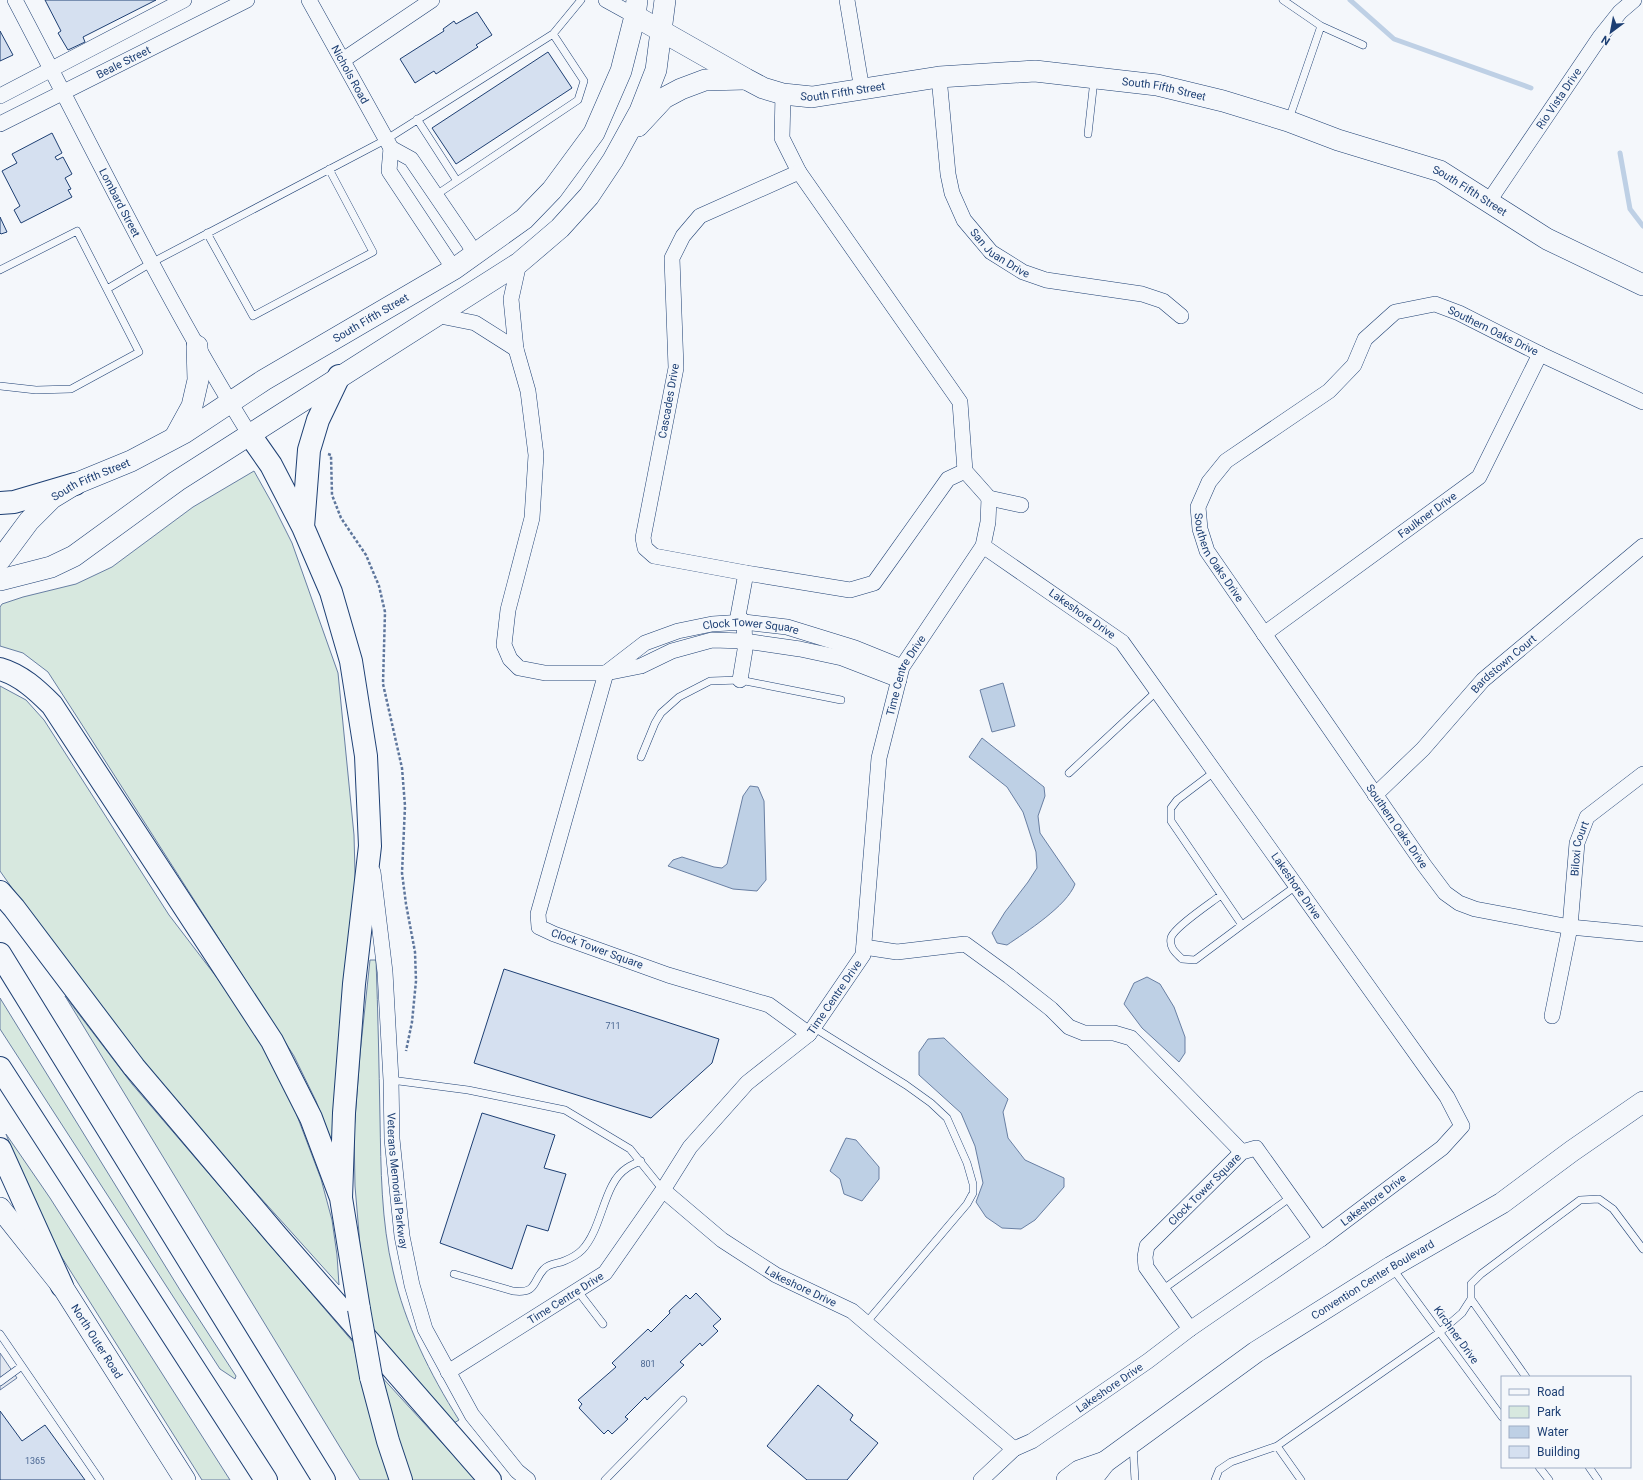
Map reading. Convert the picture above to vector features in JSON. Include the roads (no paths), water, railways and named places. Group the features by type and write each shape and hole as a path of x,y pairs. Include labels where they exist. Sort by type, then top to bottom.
{"highway":[{"path":"303,527 309,450 318,420 339,376"},
{"path":"250,435 270,465 303,527 331,592 351,662 366,756 370,846 354,984 344,1113 341,1198 358,1309 371,1377 388,1441 401,1480"},
{"path":"0,503 14,502 75,484"},
{"path":"0,669 20,678 41,694 52,705 272,1040 311,1118 341,1198"},
{"path":"0,892 14,908 134,1067 277,1236 490,1480"},
{"path":"0,954 324,1480"},
{"path":"0,1068 266,1480"},
{"path":"0,1149 62,1286"}],"street":[{"name":"Lombard Street","path":"15,0 151,263 197,346 250,435"},
{"path":"0,96 184,0"},
{"name":"Beale Street","path":"0,124 247,0"},
{"name":"Nichols Road","path":"309,0 389,143"},
{"path":"343,60 432,0"},
{"path":"606,0 636,8"},
{"path":"0,580 51,566 74,556 112,530 145,503 339,376 519,263 560,228 589,196 613,160 640,111 656,70 666,0"},
{"path":"847,0 862,90"},
{"name":"Rio Vista Drive","path":"1489,201 1600,37 1620,12 1634,0"},
{"name":"South Fifth Street","path":"0,560 29,521 52,498 75,484 131,461 175,437 405,296 454,269 528,214 552,190 594,133 621,71 636,8 661,31 763,88 782,94 812,97 862,90 939,76 1035,72 1157,85 1223,101 1288,121 1338,140 1440,172 1489,201 1547,239 1643,285"},
{"name":"San Juan Drive","path":"939,76 948,174 952,193 964,220 991,252 1023,272 1040,278 1142,294 1163,301 1181,316"},
{"path":"624,141 664,98 681,89 705,80 746,79"},
{"path":"782,94 782,138 799,172 960,402 965,471 989,498 1021,505"},
{"path":"389,143 411,159 469,244 474,255 459,285 436,315"},
{"path":"389,143 389,171 454,269"},
{"name":"Cascades Drive","path":"799,172 700,216 683,236 672,258 676,368 643,538 645,548 654,556 850,590 874,583 948,479 965,471"},
{"path":"519,263 511,299 516,349 528,391 536,455 532,518 508,610 504,645 510,659 519,668 545,674 606,673"},
{"name":"Southern Oaks Drive","path":"1643,402 1540,354 1459,313 1435,304 1395,312 1365,339 1354,365 1329,391 1226,461 1209,482 1198,507 1200,529 1207,551 1375,795 1445,893 1459,903 1475,910 1570,927 1643,934"},
{"path":"436,315 475,323 516,349"},
{"path":"175,437 192,406 198,380 197,346"},
{"name":"Faulkner Drive","path":"1264,634 1479,477 1540,354"},
{"name":"Time Centre Drive","path":"448,1372 605,1273 663,1190 690,1147 747,1083 811,1031 863,955 879,758 900,674 983,546 988,522 989,498"},
{"name":"Lakeshore Drive","path":"663,1190 722,1240 776,1275 852,1311 1014,1449 1032,1441 1148,1361 1190,1329 1321,1239 1442,1148 1462,1126 1447,1098 1122,642 983,546"},
{"name":"Bardstown Court","path":"1375,795 1423,749 1482,680 1643,546"},
{"path":"740,680 745,641 744,622 738,616 746,573"},
{"name":"Clock Tower Square","path":"811,1031 769,1005 668,975 554,934 539,927 538,914 606,673 645,643 678,631 712,624 744,622 787,627 855,648 900,674"},
{"name":"Clock Tower Square","path":"606,673 641,666 672,651 712,640 745,641 800,649 842,658 900,674"},
{"name":"Biloxi Court","path":"1552,1016 1570,927 1577,843 1587,817 1643,774"},
{"name":"Veterans Memorial Parkway","path":"370,846 385,972 392,1080 392,1139 402,1236 412,1285 424,1329 472,1415 517,1471 528,1480"},
{"path":"864,947 897,952 965,944 1045,1004 1069,1027 1084,1033 1114,1033 1131,1038 1242,1152"},
{"name":"Convention Center Boulevard","path":"1090,1480 1105,1462 1256,1352 1392,1267 1502,1203 1572,1151 1643,1102"},
{"name":"Clock Tower Square","path":"1190,1329 1146,1267 1144,1257 1147,1246 1242,1152 1256,1148 1321,1239"},
{"name":"North Outer Road","path":"0,1208 62,1286 185,1480"},
{"path":"981,1480 1014,1449"},
{"name":"Convention Center Boulevard","path":"1066,1480 1079,1470 1105,1462"}],"lane":[{"path":"107,289 151,263 330,169 389,143 417,119 553,34 581,0"},
{"path":"1283,0 1321,26 1363,45"},
{"path":"1288,121 1321,26"},
{"path":"436,195 578,100 584,81 553,34"},
{"path":"1088,134 1095,78"},
{"path":"417,119 457,181"},
{"path":"207,233 253,316 373,252 330,169"},
{"path":"0,270 77,231 139,352 71,389 36,390 0,386"},
{"path":"641,757 655,723 661,713 679,697 710,681 740,680 841,700"},
{"path":"1068,773 1157,691"},
{"path":"1214,772 1177,800 1171,808 1171,821 1242,926"},
{"path":"1221,896 1176,930 1171,938 1173,950 1182,959 1195,960 1296,886"},
{"path":"811,1031 906,1085 931,1103 947,1118 967,1163 973,1184 973,1193 968,1204 866,1323"},
{"path":"392,1080 468,1090 564,1110 630,1149 663,1190"},
{"path":"454,1274 513,1291 521,1292 530,1290 536,1284 544,1269 552,1263 563,1262 581,1251 594,1233 614,1180 626,1168 641,1161"},
{"path":"1162,1290 1291,1197"},
{"path":"1215,1480 1219,1470 1231,1462 1276,1446 1440,1332 1462,1313 1470,1299 1471,1284 1481,1274 1580,1200 1599,1199 1613,1209 1643,1249"},
{"name":"Kirchner Drive","path":"1392,1267 1501,1416"},
{"path":"577,1290 603,1324"},
{"path":"1470,1299 1525,1376"},
{"path":"0,1334 100,1480"},
{"path":"0,1382 22,1366"},
{"path":"605,1480 683,1400"},
{"path":"1133,1442 1136,1480"},
{"path":"1276,1446 1301,1480"},
{"path":"1540,1468 1549,1480"},
{"path":"1590,1468 1598,1480"}],"water":[{"path":"1003,683 1015,726 992,732 980,690"},
{"path":"982,738 1044,787 1045,796 1038,816 1040,833 1075,884 1071,892 1055,910 1007,945 997,943 992,933 1005,912 1037,868 1036,852 1023,812 1007,787 969,757"},
{"path":"750,786 758,787 764,801 766,880 757,891 733,889 668,866 673,860 682,857 714,867 722,868 727,864 743,796"},
{"path":"1147,977 1160,984 1174,1007 1185,1037 1185,1053 1179,1062 1142,1028 1124,1004 1134,983"},
{"path":"944,1038 1008,1099 1003,1112 1008,1138 1025,1160 1064,1178 1064,1187 1035,1220 1021,1229 1002,1228 986,1217 976,1202 983,1183 975,1146 961,1113 919,1075 919,1052 928,1039"},
{"path":"846,1138 856,1140 879,1167 879,1179 862,1201 844,1194 840,1179 830,1171"}],"waterway":[{"path":"1350,0 1394,39 1531,88"},
{"path":"1620,153 1630,209 1643,226"}]}
